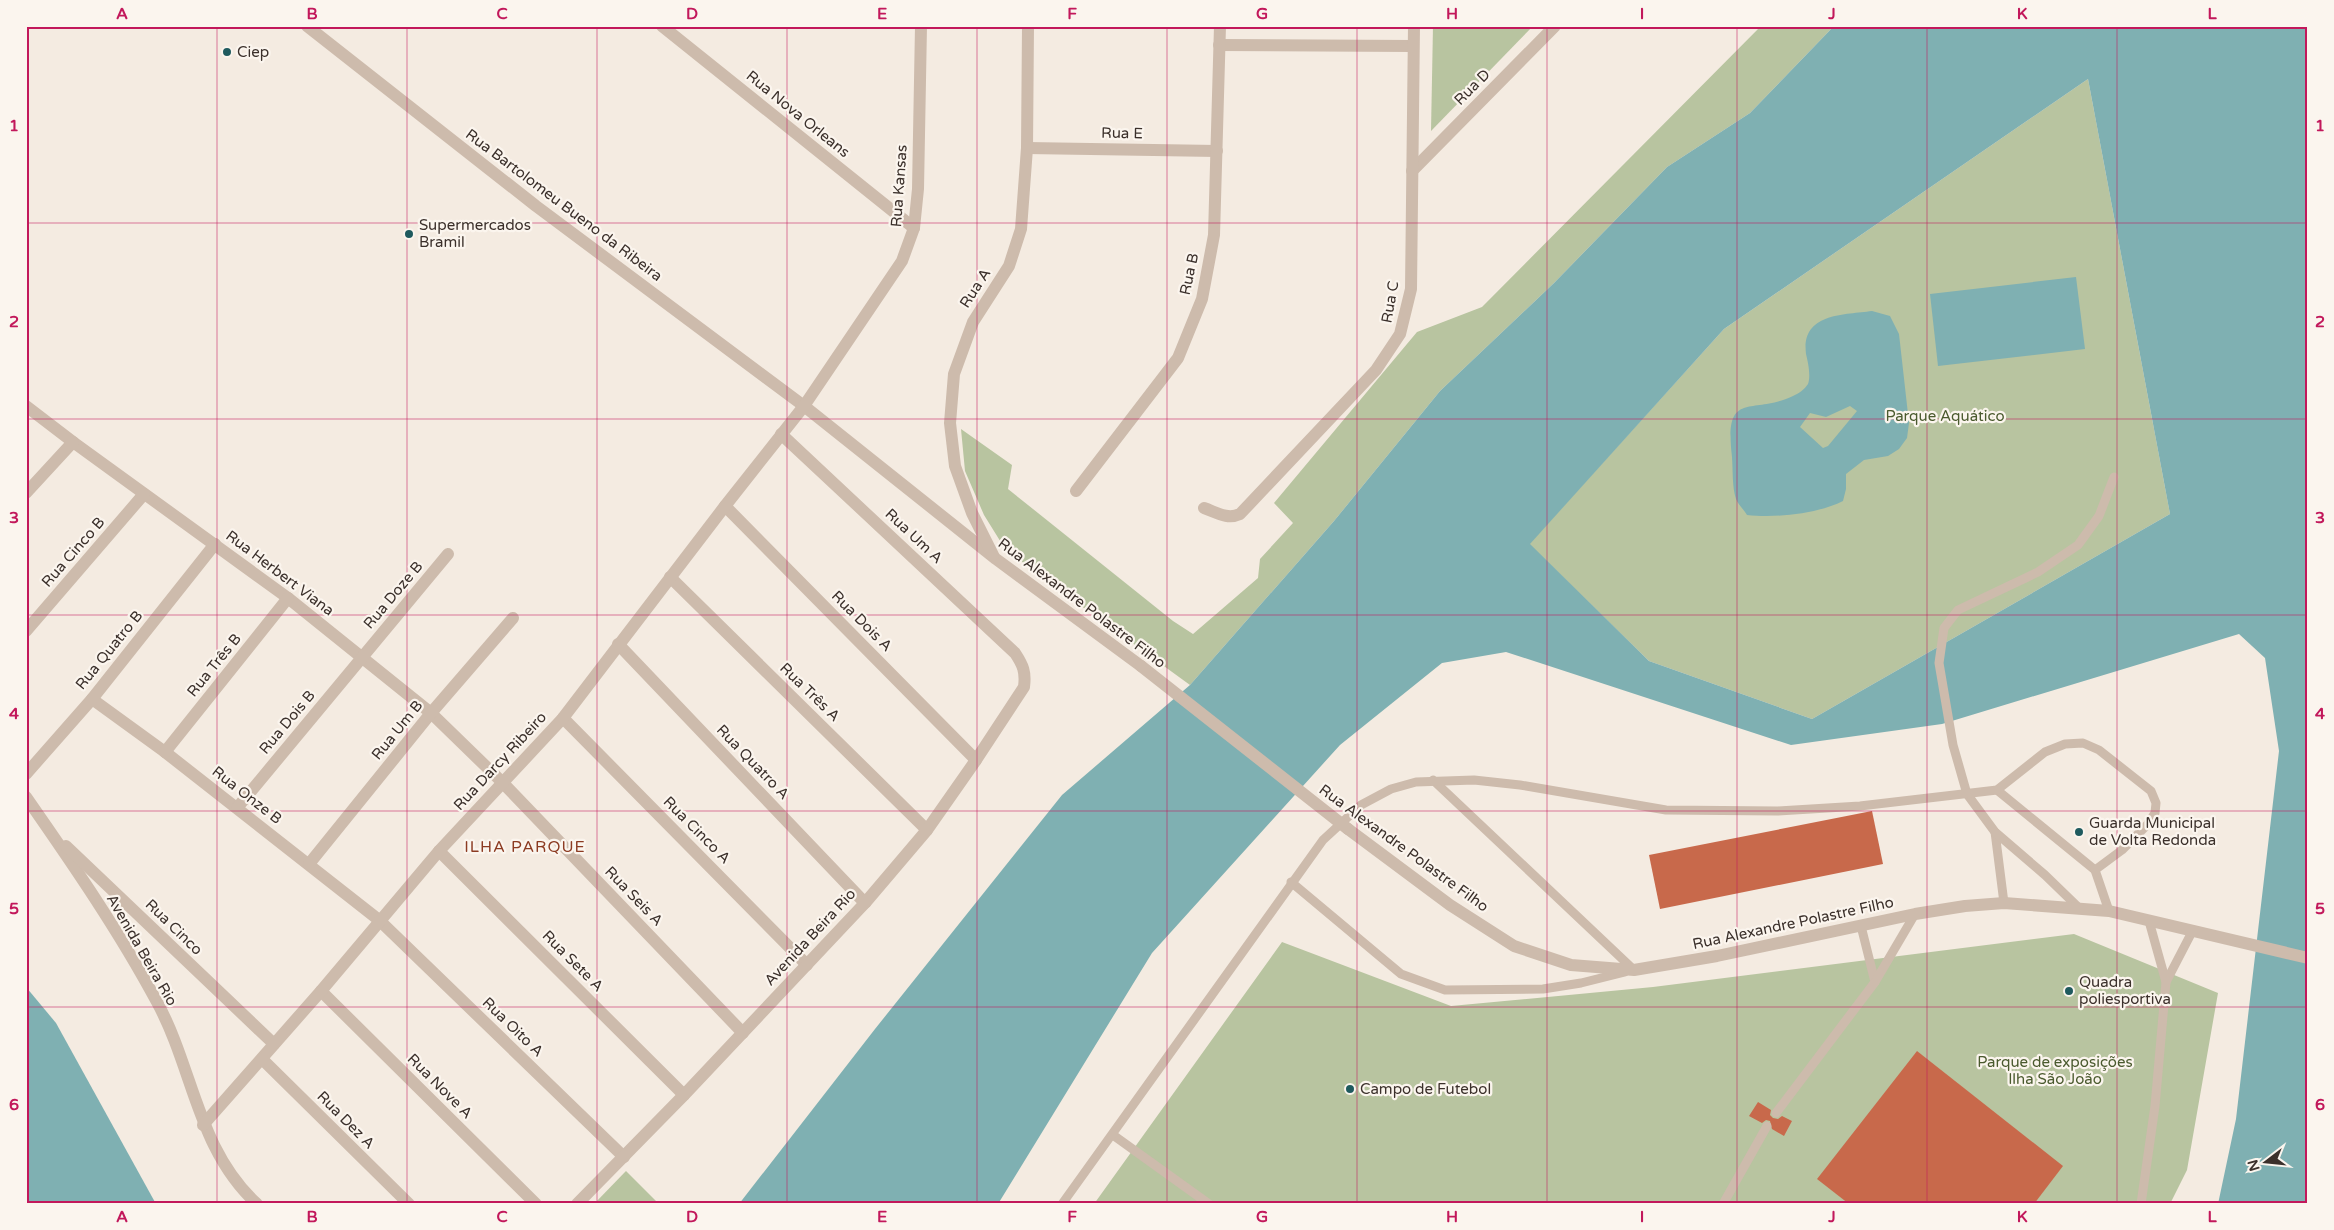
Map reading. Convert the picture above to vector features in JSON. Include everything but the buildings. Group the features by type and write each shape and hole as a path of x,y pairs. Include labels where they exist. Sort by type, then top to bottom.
{"street":[{"name":"Rua Bartolomeu Bueno da Ribeira","path":"307,26 536,206 804,406"},
{"name":"Rua Nova Orleans","path":"662,26 914,228"},
{"name":"Rua Kansas","path":"804,406 902,261 914,228 918,189 921,26"},
{"name":"Rua A","path":"996,559 972,513 955,466 950,413 954,374 973,322 1009,266 1021,229 1027,148 1028,26"},
{"name":"Rua B","path":"1076,491 1178,358 1203,290 1214,235 1218,151 1220,26"},
{"name":"Rua C","path":"1204,508 1226,517 1234,517 1240,514 1376,370 1400,334 1410,289 1414,26"},
{"name":"Rua D","path":"1412,171 1555,26"},
{"path":"1219,45 1413,46"},
{"name":"Rua E","path":"1027,148 1218,151"},
{"name":"Rua Herbert Viana","path":"26,406 288,598 363,656 431,713 502,782"},
{"name":"Rua Darcy Ribeiro","path":"203,1125 321,991 439,851 563,718 618,644 804,406"},
{"name":"Rua Alexandre Polastre Filho","path":"804,406 996,559 1141,666 1348,829 1450,906 1514,946 1571,965 1634,970 1717,956 1916,914 1965,906 2004,903 2078,907 2109,911 2196,930 2308,958"},
{"name":"Rua Um A","path":"781,434 1015,653 1023,664"},
{"path":"26,493 73,442"},
{"name":"Rua Cinco B","path":"26,631 144,494"},
{"name":"Rua Dois A","path":"725,506 976,760"},
{"name":"Rua Quatro B","path":"26,774 92,699 215,544"},
{"name":"Rua Doze B","path":"363,656 448,554"},
{"name":"Rua Três A","path":"670,577 927,830"},
{"name":"Rua Três B","path":"164,752 288,598"},
{"name":"Rua Um B","path":"308,864 431,713 513,618"},
{"name":"Rua Quatro A","path":"618,644 865,903"},
{"name":"Rua Dois B","path":"237,808 363,656"},
{"name":"Avenida Beira Rio","path":"577,1204 684,1095 807,965 865,903 927,830 1024,687 1025,675 1023,664"},
{"name":"Rua Onze B","path":"92,699 237,808 380,920"},
{"name":"Rua Cinco A","path":"563,718 807,965"},
{"name":"Rua Seis A","path":"502,782 743,1033"},
{"name":"Avenida Beira Rio","path":"26,797 51,832 126,948 158,1004 182,1061 203,1125 221,1159 242,1190 257,1204"},
{"name":"Rua Cinco","path":"51,832 274,1044"},
{"name":"Rua Sete A","path":"439,851 684,1095"},
{"name":"Rua Oito A","path":"380,920 624,1157"},
{"name":"Rua Nove A","path":"321,991 536,1204"},
{"name":"Rua Dez A","path":"262,1059 409,1204"}],"lane":[{"path":"2078,907 2045,874 1995,832 1967,794 1953,745 1939,663 1944,628 1958,610 2038,572 2078,545 2099,516 2114,478"},
{"path":"1062,1204 1322,840 1361,805 1391,789 1432,780 1474,780 1520,784 1666,810 1778,811 1860,806 1997,790 2045,752 2065,744 2083,743 2099,750 2151,791 2156,803 2155,813 2151,819 2122,850 2095,870"},
{"path":"1432,780 1634,970"},
{"path":"1997,790 2095,870 2109,911"},
{"path":"1995,832 2004,903"},
{"path":"1291,882 1401,974 1445,990 1543,989 1581,983 1634,970"},
{"path":"1776,1113 1875,982 1916,914"},
{"path":"2141,1204 2155,1106 2166,982 2149,921"},
{"path":"1861,926 1875,982"},
{"path":"2166,982 2196,930"},
{"path":"1723,1204 1767,1126"},
{"path":"1112,1135 1209,1204"}],"green space":[{"path":"1433,26 1533,26 1431,131"},
{"path":"1761,26 1834,26 1750,113 1667,167 1554,283 1440,391 1334,521 1190,685 1029,568 1002,544 984,515 965,471 961,429 1012,465 1008,489 1173,621 1193,634 1258,578 1260,559 1293,523 1274,503 1417,332 1482,307"},
{"name":"Parque Aquático","path":"2088,79 2170,514 1812,719 1649,661 1529,544 1724,329"},
{"name":"Parque de exposições Ilha São João","path":"2074,934 2218,993 2187,1170 2170,1204 1094,1204 1282,942 1451,1006 1653,987"},
{"path":"626,1171 659,1204 594,1204"}],"water":[{"path":"1834,26 2308,26 2308,1204 2218,1204 2236,1119 2279,751 2265,658 2239,634 1942,724 1791,745 1506,652 1442,663 1340,745 1152,953 998,1204 739,1204 875,1029 1062,795 1190,685 1334,521 1440,391 1554,283 1667,167 1750,113","holes":["2088,79 2170,514 1812,719 1649,661 1530,544 1724,329"]},
{"path":"2076,277 2085,349 1938,366 1930,294"},
{"path":"1872,311 1890,316 1899,334 1909,423 1907,438 1899,449 1888,456 1864,460 1846,474 1846,489 1843,501 1821,509 1796,514 1747,515 1736,499 1733,484 1732,421 1737,413 1744,408 1778,402 1793,396 1807,386 1809,369 1806,341 1810,331 1817,323 1837,316","holes":["1850,406 1857,411 1828,446 1823,448 1800,427 1810,413 1826,417"]},
{"path":"26,987 56,1023 156,1204 26,1204"}],"place":[{"name":"Ciep","path":"227,52"},
{"name":"Supermercados Bramil","path":"409,234"},
{"name":"Guarda Municipal de Volta Redonda","path":"2079,832"},
{"name":"Quadra poliesportiva","path":"2069,991"},
{"name":"Campo de Futebol","path":"1350,1089"}],"district":[{"name":"ILHA PARQUE","path":"525,847"}]}
